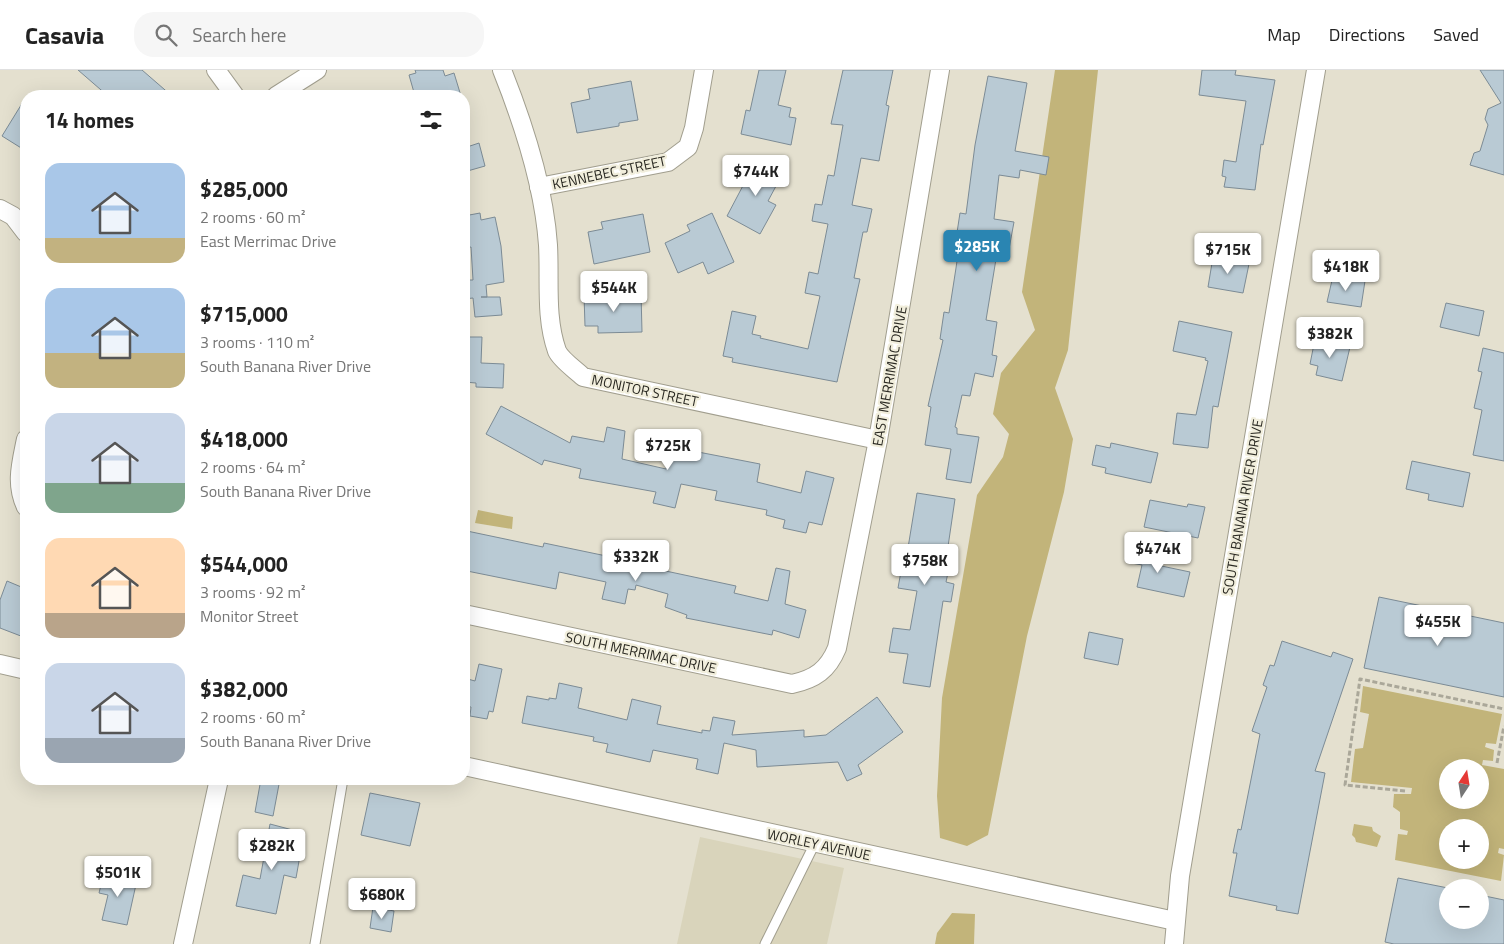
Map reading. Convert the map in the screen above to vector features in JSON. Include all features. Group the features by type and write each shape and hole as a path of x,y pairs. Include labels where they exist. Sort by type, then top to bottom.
{"street":[{"path":"216,70 231,90"},
{"path":"285,90 317,70"},
{"name":"MONITOR STREET","path":"502,70 518,111 539,187 548,245 549,321 558,353 584,378 878,440"},
{"name":"KENNEBEC STREET","path":"539,187 668,162 688,147 694,128 704,70"},
{"name":"EAST MERRIMAC DRIVE","path":"817,674 830,663 837,648 878,440 940,70"},
{"name":"SOUTH BANANA RIVER DRIVE","path":"1174,944 1180,876 1316,70"},
{"path":"0,209 13,216 20,225"},
{"path":"20,471 20,493"},
{"name":"SOUTH MERRIMAC DRIVE","path":"470,615 792,684 806,681 817,674"},
{"path":"0,664 20,669"},
{"name":"WORLEY AVENUE","path":"470,767 1175,921"},
{"path":"183,944 218,785"}],"lane":[{"path":"314,944 343,785"},
{"path":"765,944 815,843"}],"path":[{"path":"1405,791 1346,785 1360,679 1504,709"},
{"path":"1497,763 1504,726"}],"shaded area":[{"path":"1055,70 1098,70 1068,350 1055,388 1073,439 1064,492 1027,636 988,835 967,846 940,838 937,796 942,698 977,495 1003,457 1009,434 993,414 1001,373 1035,330 1022,292"},
{"path":"478,510 513,517 512,529 475,523"},
{"path":"1363,686 1502,714 1496,744 1486,743 1485,747 1494,750 1493,761 1489,759 1439,759 1439,809 1489,809 1489,766 1504,769 1504,849 1499,848 1498,853 1504,855 1501,881 1440,869 1489,869 1489,819 1439,819 1439,869 1395,860 1398,834 1407,835 1408,831 1400,829 1400,812 1393,807 1394,794 1411,794 1412,788 1351,782 1355,749 1363,748 1369,714 1360,712"},
{"path":"1354,824 1372,827 1373,831 1381,836 1377,847 1356,842 1352,835"},
{"path":"700,837 844,868 827,944 677,944"},
{"path":"952,913 975,914 974,944 935,944 937,933"}],"building":[{"path":"78,70 142,70 165,90 101,90"},
{"path":"415,70 443,70 445,76 454,73 459,90 413,90 409,75 416,73"},
{"path":"759,70 786,70 778,105 791,108 789,117 796,118 791,145 741,134 746,110 750,111"},
{"path":"843,70 893,70 886,105 889,106 879,161 861,158 852,205 872,209 867,232 863,232 854,278 860,279 837,382 732,362 733,358 723,356 732,311 756,316 752,334 761,336 760,338 808,349 820,296 805,293 809,272 818,274 828,224 812,221 815,204 822,205 828,175 834,176 843,125 831,124"},
{"path":"1202,70 1236,70 1235,75 1275,80 1263,145 1261,144 1255,190 1224,187 1226,177 1222,176 1224,160 1236,162 1246,101 1199,95"},
{"path":"1480,70 1504,70 1504,175 1470,165 1474,153 1480,151 1488,125 1485,119 1488,109 1501,103"},
{"path":"988,76 1027,83 1015,151 1049,157 1046,175 1020,170 1019,178 999,175 994,219 1014,222 1009,249 998,247 986,320 997,322 992,355 997,356 993,377 975,373 970,396 962,395 955,427 957,428 957,434 979,437 971,483 946,479 951,449 925,445 931,407 928,406 943,340 940,339 944,312 949,313 956,268 960,240 956,239 960,213 966,214 975,145"},
{"path":"631,81 638,120 619,123 619,126 577,133 571,103 590,99 588,89"},
{"path":"20,107 20,147 2,136"},
{"path":"479,143 485,166 470,170 470,146"},
{"path":"757,159 783,173 768,201 776,205 760,234 727,216"},
{"path":"480,213 481,220 495,217 501,246 504,282 486,285 487,297 500,297 502,315 475,317 473,298 470,298 470,280 473,280 470,215"},
{"path":"712,213 734,262 708,274 703,262 678,273 665,243 690,231 687,225"},
{"path":"643,214 650,252 594,264 588,232 603,229 601,222"},
{"path":"1213,257 1249,264 1243,293 1208,287"},
{"path":"1333,276 1365,281 1361,307 1327,302"},
{"path":"641,293 642,332 598,333 598,326 585,326 584,295"},
{"path":"1446,303 1484,311 1479,336 1440,327"},
{"path":"1179,321 1232,332 1218,407 1213,406 1208,448 1173,444 1177,413 1196,415 1208,361 1205,360 1206,358 1173,351"},
{"path":"470,337 482,337 481,363 504,364 503,388 476,387 476,383 470,382"},
{"path":"1315,339 1350,347 1342,381 1316,375 1318,366 1310,364"},
{"path":"1483,348 1504,353 1504,461 1473,455 1482,410 1474,408 1482,372 1478,371"},
{"path":"501,406 570,443 572,436 604,442 607,427 625,431 622,459 666,469 672,443 694,447 693,451 760,464 757,482 801,493 806,471 834,478 822,525 809,522 806,533 783,528 785,520 766,515 767,510 715,500 717,491 681,484 675,508 653,503 656,492 579,478 581,469 544,460 542,465 486,434"},
{"path":"1111,443 1158,453 1151,483 1105,473 1106,468 1092,465 1096,445 1110,448"},
{"path":"1412,461 1470,473 1463,507 1428,500 1429,494 1406,489"},
{"path":"917,493 955,499 945,567 949,568 946,582 954,584 951,602 943,601 930,687 903,683 908,654 889,652 893,628 910,630 917,591 898,588 903,560 906,560"},
{"path":"1150,500 1187,507 1188,504 1205,507 1198,538 1144,527"},
{"path":"470,532 543,547 544,543 616,558 620,541 638,544 634,559 662,567 661,570 736,586 734,593 768,601 776,568 790,571 785,604 806,610 799,638 773,630 772,635 686,618 687,615 665,607 668,594 636,585 635,590 628,589 625,604 602,599 606,582 559,572 556,589 470,572"},
{"path":"1130,545 1154,550 1152,564 1190,572 1184,597 1137,587 1142,565 1126,562"},
{"path":"7,581 20,586 20,636 0,628 0,600"},
{"path":"1379,597 1504,623 1504,697 1364,668"},
{"path":"1089,632 1123,639 1118,665 1084,658"},
{"path":"1282,641 1331,657 1333,652 1353,659 1315,771 1325,773 1298,914 1276,910 1277,906 1229,896 1237,853 1233,853 1238,829 1241,830 1260,734 1252,731 1267,687 1263,685 1270,665 1274,666"},
{"path":"479,664 502,669 493,712 489,711 487,719 470,716 470,680 475,681"},
{"path":"559,683 582,688 578,708 627,720 632,699 661,706 657,724 702,733 702,730 710,731 713,717 735,721 732,735 804,730 804,737 826,735 877,697 903,732 858,765 862,774 847,781 838,762 757,767 756,750 724,743 718,774 696,769 698,759 653,750 650,762 606,752 608,744 593,741 594,737 522,723 527,696 549,700 549,698 556,699"},
{"path":"260,785 279,785 273,816 255,812"},
{"path":"370,793 420,803 410,846 361,835"},
{"path":"270,824 304,833 296,878 284,875 276,914 236,906 243,875 260,879"},
{"path":"104,873 137,880 127,925 102,920 108,895 99,893"},
{"path":"1398,878 1439,886 1439,929 1489,929 1489,897 1504,900 1504,944 1394,944 1385,942"},
{"path":"373,907 394,911 391,932 370,928"}]}
